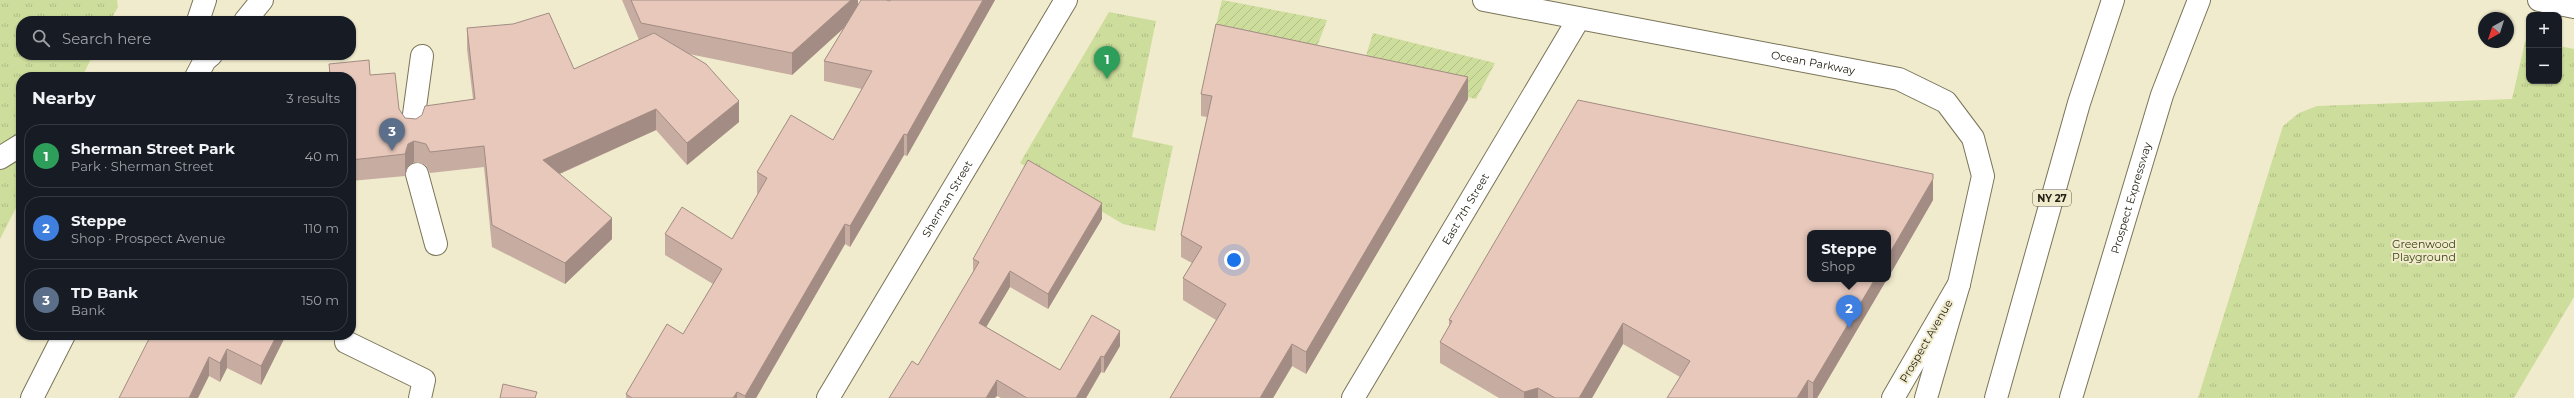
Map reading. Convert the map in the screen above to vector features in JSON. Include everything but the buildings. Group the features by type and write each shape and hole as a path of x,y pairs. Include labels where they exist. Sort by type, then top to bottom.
{"main road":[{"path":"200,16 205,0"},
{"path":"249,16 262,0"},
{"name":"Sherman Street","path":"828,398 1066,0"},
{"name":"Ocean Parkway","path":"1484,0 1578,20 1899,79 1946,102 1973,138 1983,176 1959,284"},
{"name":"NY 27","path":"1996,398 2079,103 2113,0"},
{"name":"Prospect Expressway","path":"2071,398 2162,95 2199,0"},
{"path":"2539,0 2574,7"},
{"name":"East 7th Street","path":"1353,398 1578,20"},
{"path":"412,129 422,56"},
{"path":"0,158 16,148"},
{"path":"417,174 436,244"},
{"path":"1926,398 1959,284"},
{"name":"Prospect Avenue","path":"1892,398 1959,284"},
{"path":"32,398 61,340"},
{"path":"346,342 424,380 420,398"}],"green space":[{"path":"0,0 117,0 118,7 113,16 16,16 16,60 90,60 84,72 16,72 16,208 0,239"},
{"path":"1222,0 1327,20 1312,60 1212,42"},
{"path":"1109,12 1156,21 1132,137 1173,146 1155,231 1123,224 1020,163"},
{"path":"1373,33 1495,63 1476,99 1361,72"},
{"name":"Greenwood Playground","path":"2526,38 2526,84 2562,84 2562,47 2574,49 2574,297 2514,398 2198,398 2283,126 2299,113 2317,106 2512,99"}],"place":[{"name":"Sherman Street Park","path":"1107,79"},
{"name":"TD Bank","path":"392,151"},
{"name":"Steppe","path":"1849,328"}]}
